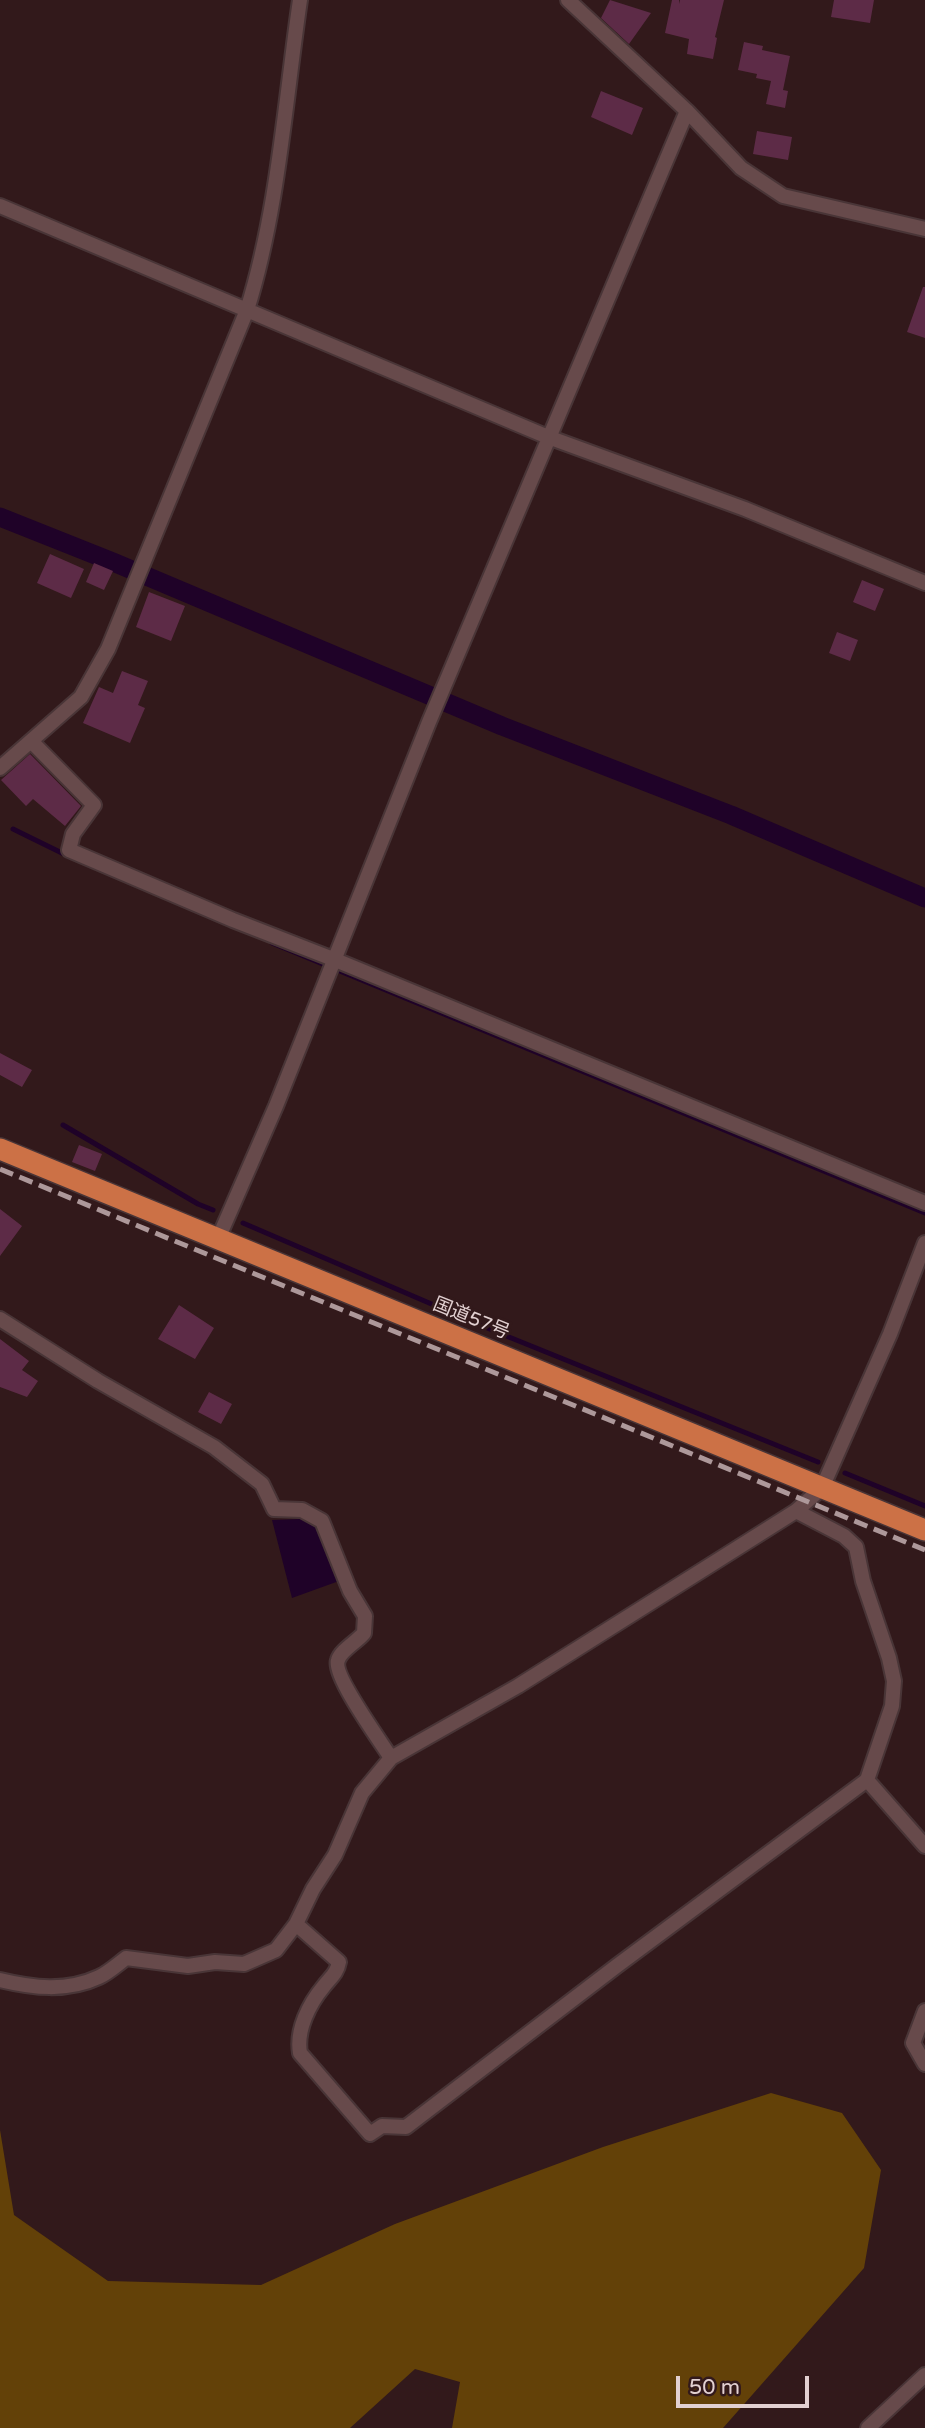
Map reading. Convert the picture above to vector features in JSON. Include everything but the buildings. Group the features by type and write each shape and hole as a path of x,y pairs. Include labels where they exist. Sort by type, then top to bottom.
{"highway":[{"name":"国道57号","path":"0,1149 925,1530"}],"street":[{"path":"0,768 80,697 108,649 247,310 258,275 269,215 300,0"},
{"path":"568,0 687,111 741,168 783,195 925,229"},
{"path":"218,1239 276,1106 333,959 548,438 687,111"},
{"path":"0,206 548,438 745,509 925,583"},
{"path":"31,741 94,805 73,834 68,850 220,915 925,1203"},
{"path":"0,1980 29,1987 66,1988 100,1977 126,1958 188,1966 215,1962 244,1964 276,1950 296,1924 313,1889 335,1855 362,1793 391,1758 518,1686 796,1511 822,1488 890,1334 925,1243"},
{"path":"0,1319 98,1381 214,1447 262,1484 274,1509 302,1510 322,1521 351,1591 366,1616 365,1633 338,1657 337,1669 391,1758"},
{"path":"296,1924 339,1962 337,1972 311,2004 301,2028 298,2042 300,2053 370,2134 382,2126 406,2127 867,1780 892,1706 894,1681 889,1658 863,1581 856,1547 844,1536 796,1511"},
{"path":"867,1780 925,1846"},
{"path":"925,2011 913,2043 925,2064"},
{"path":"868,2428 925,2375"}],"shaded area":[{"path":"301,1519 317,1525 339,1581 292,1598 272,1520"},
{"path":"771,2093 842,2113 881,2170 864,2268 723,2428 452,2428 460,2382 415,2369 350,2428 0,2428 0,2130 14,2215 108,2281 261,2285 395,2224 603,2147"}],"waterway":[{"path":"0,517 502,726 731,815 925,898"},
{"path":"13,829 70,857"},
{"path":"272,943 925,1213"},
{"path":"63,1125 198,1204 213,1210"},
{"path":"243,1223 499,1333 818,1462"},
{"path":"845,1473 925,1506"}],"railway":[{"path":"0,1169 925,1550"}]}
